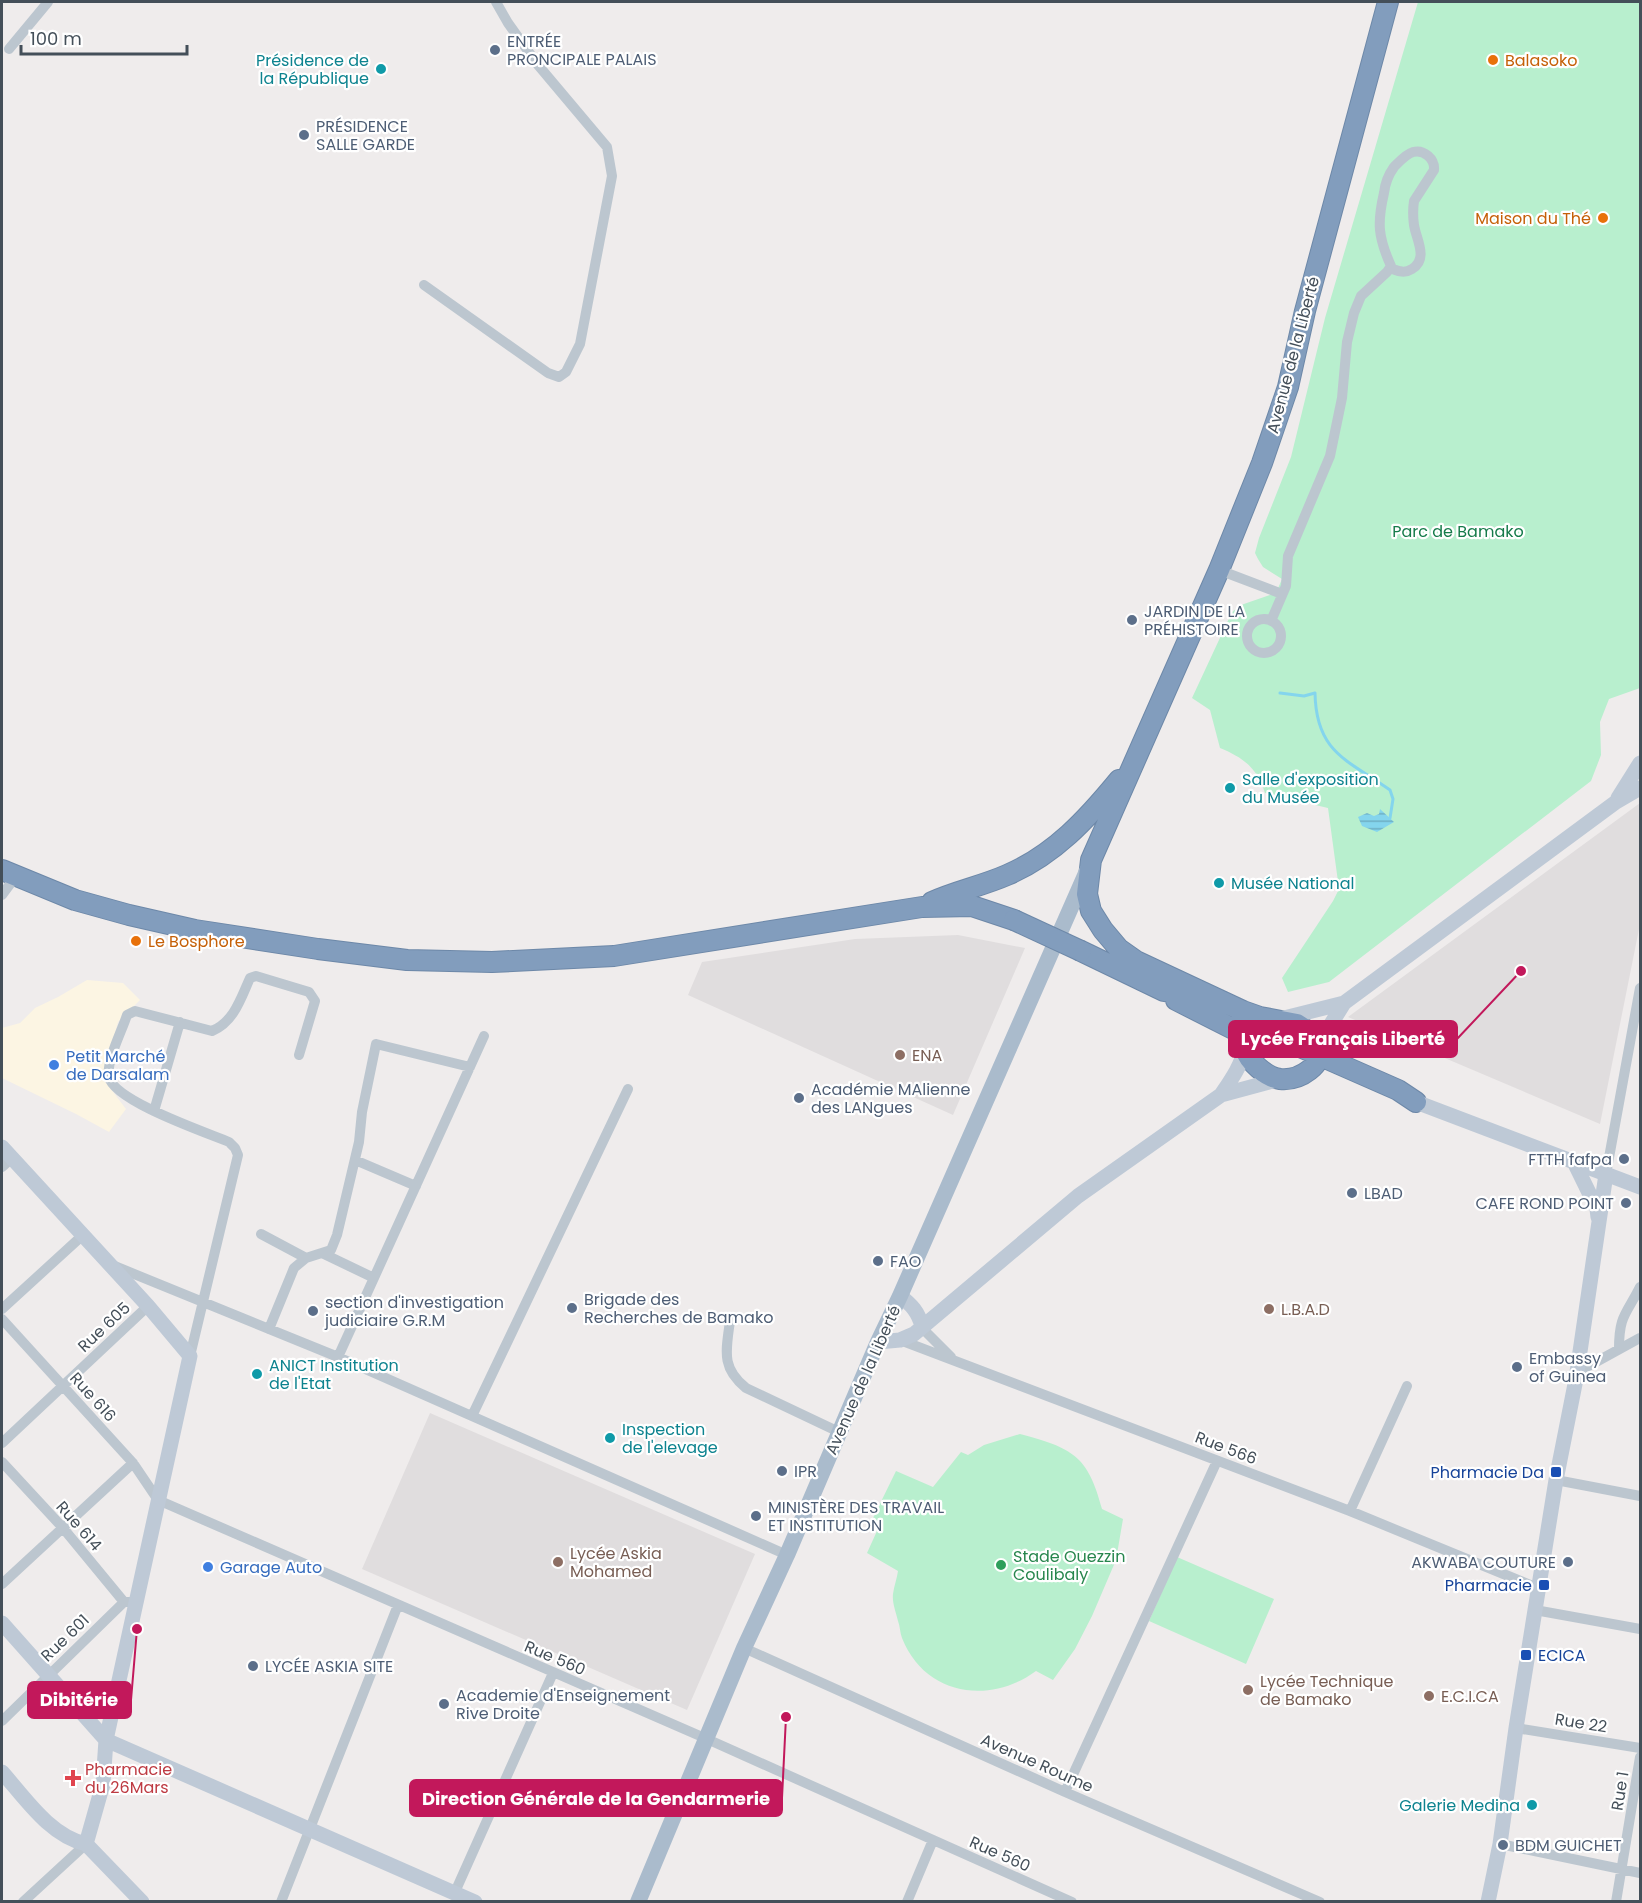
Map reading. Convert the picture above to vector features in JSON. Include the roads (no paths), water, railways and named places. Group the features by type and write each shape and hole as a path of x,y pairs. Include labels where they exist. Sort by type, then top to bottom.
{"highway":[{"name":"Avenue de la Liberté","path":"1135,762 1219,570 1262,463 1288,387 1305,311 1388,2"},
{"path":"1135,762 1091,860 1088,894 1090,911 1103,930 1119,949 1136,961 1234,1007 1260,1017 1297,1024 1310,1031 1318,1054 1395,1097 1416,1102"},
{"path":"922,907 947,895 1005,876 1047,853 1088,818 1135,762"},
{"path":"9,873 75,900 195,930 406,960 492,962 614,956 922,907 972,906 1014,920 1081,951 1164,991 1176,1001 1248,1037 1318,1054 1398,1090 1416,1102"},
{"path":"1248,1037 1255,1064 1280,1079 1298,1075 1318,1054"}],"main road":[{"name":"Avenue de la Liberté","path":"638,1902 744,1648 787,1555 878,1342 1091,860"}],"street":[{"path":"9,49 48,2"},
{"path":"424,285 548,373 559,376 566,372 580,345 612,176 607,147 538,65 496,2"},
{"path":"1413,152 1424,153 1430,156 1435,165 1414,201 1413,207 1414,225 1421,255 1416,267 1410,270 1400,272 1390,268 1383,248 1378,219 1385,185 1392,169 1402,159 1413,152"},
{"path":"1271,621 1286,586 1288,556 1330,456 1336,435 1347,342 1354,313 1361,296 1390,268"},
{"path":"1219,570 1282,594"},
{"path":"1616,802 1641,763"},
{"path":"1221,1095 1243,1059 1248,1037 1278,1020 1344,1003 1616,802 1641,788"},
{"path":"2,895 9,873"},
{"path":"23,1902 86,1844 103,1784 106,1740 130,1602 158,1500 189,1356 238,1155 229,1142 154,1111 115,1089 109,1079 109,1067 130,1012 212,1030 219,1028 238,1006 250,978 256,976 309,992 313,996 315,1000 298,1055"},
{"path":"1488,1902 1500,1844 1516,1728 1556,1480 1576,1379 1606,1174 1641,988"},
{"path":"1318,1054 1344,1003"},
{"path":"154,1111 180,1022"},
{"path":"338,1357 484,1036"},
{"path":"269,1329 294,1268 306,1258 331,1250 359,1142 362,1112 376,1044 470,1067"},
{"path":"878,1342 900,1340 914,1334 1078,1197 1221,1095 1280,1079"},
{"path":"472,1416 628,1089"},
{"path":"1416,1102 1641,1187"},
{"path":"5,1157 83,1235 148,1306 189,1356"},
{"path":"355,1160 416,1186"},
{"path":"1574,1162 1597,1209 1599,1221"},
{"path":"261,1234 306,1258"},
{"path":"2,1309 83,1235"},
{"path":"324,1254 374,1278"},
{"path":"109,1264 338,1357 787,1555"},
{"path":"1619,1349 1619,1327 1641,1287"},
{"path":"900,1296 911,1304 927,1333 954,1359"},
{"name":"Rue 605","path":"2,1443 148,1306"},
{"name":"Rue 616","path":"2,1318 133,1463 158,1500"},
{"path":"730,1321 727,1362 733,1377 746,1388 839,1432"},
{"name":"Rue 566","path":"900,1340 1350,1511 1540,1589"},
{"path":"1576,1379 1585,1368 1639,1341"},
{"path":"1350,1511 1407,1386"},
{"path":"1065,1792 1217,1461"},
{"name":"Rue 614","path":"2,1462 130,1602"},
{"path":"2,1584 133,1463"},
{"path":"1556,1480 1641,1496"},
{"name":"Rue 560","path":"158,1500 707,1739 1072,1902"},
{"name":"Rue 601","path":"2,1721 130,1602"},
{"path":"281,1902 398,1605"},
{"path":"1535,1610 1641,1629"},
{"path":"2,1623 106,1740 475,1902"},
{"name":"Avenue Roume","path":"744,1648 1065,1792 1320,1902"},
{"path":"454,1892 553,1673"},
{"name":"Rue 22","path":"1516,1728 1641,1748"},
{"name":"Rue 1","path":"1616,1902 1641,1757"},
{"path":"2,1772 61,1833 86,1844 142,1902"},
{"path":"907,1902 933,1840"},
{"path":"1500,1844 1641,1873"}],"water":[{"path":"1380,809 1394,822 1377,832 1362,826 1358,817 1367,813 1374,816 1379,814"}],"waterway":[{"path":"1280,693 1304,696 1315,693 1321,729 1328,742 1348,762 1390,790 1393,799 1390,818"}],"place":[{"name":"ENTRÉE PRONCIPALE PALAIS","path":"495,50"},
{"name":"Balasoko","path":"1493,60"},
{"name":"Présidence de la République","path":"381,69"},
{"name":"PRÉSIDENCE SALLE GARDE","path":"304,135"},
{"name":"Maison du Thé","path":"1603,218"},
{"name":"JARDIN DE LA PRÉHISTOIRE","path":"1132,620"},
{"name":"Salle d'exposition du Musée","path":"1230,788"},
{"name":"Musée National","path":"1219,883"},
{"name":"Le Bosphore","path":"136,941"},
{"name":"Lycée Français Liberté","path":"1521,971"},
{"name":"ENA","path":"900,1055"},
{"name":"Petit Marché de Darsalam","path":"54,1065"},
{"name":"Académie MAlienne des LANgues","path":"799,1098"},
{"name":"FTTH fafpa","path":"1624,1159"},
{"name":"LBAD","path":"1352,1193"},
{"name":"CAFE ROND POINT","path":"1626,1203"},
{"name":"FAO","path":"878,1261"},
{"name":"Brigade des Recherches de Bamako","path":"572,1308"},
{"name":"L.B.A.D","path":"1269,1309"},
{"name":"section d'investigation judiciaire G.R.M","path":"313,1311"},
{"name":"Embassy of Guinea","path":"1517,1367"},
{"name":"ANICT Institution de l'Etat","path":"257,1374"},
{"name":"Inspection de l'elevage","path":"610,1438"},
{"name":"IPR","path":"782,1471"},
{"name":"Pharmacie Da","path":"1556,1472"},
{"name":"MINISTÈRE DES TRAVAIL ET INSTITUTION","path":"756,1516"},
{"name":"Lycée Askia Mohamed","path":"558,1562"},
{"name":"AKWABA COUTURE","path":"1568,1562"},
{"name":"Stade Ouezzin Coulibaly","path":"1001,1565"},
{"name":"Garage Auto","path":"208,1567"},
{"name":"Pharmacie","path":"1544,1585"},
{"name":"Dibitérie","path":"137,1629"},
{"name":"ECICA","path":"1526,1655"},
{"name":"LYCÉE ASKIA SITE","path":"253,1666"},
{"name":"Lycée Technique de Bamako","path":"1248,1690"},
{"name":"E.C.I.CA","path":"1429,1696"},
{"name":"Academie d'Enseignement Rive Droite","path":"444,1704"},
{"name":"Direction Générale de la Gendarmerie","path":"786,1717"},
{"name":"Pharmacie du 26Mars","path":"73,1778"},
{"name":"Galerie Medina","path":"1532,1805"},
{"name":"BDM GUICHET","path":"1503,1845"}],"park label":[{"name":"Parc de Bamako","path":"1458,531"}]}
